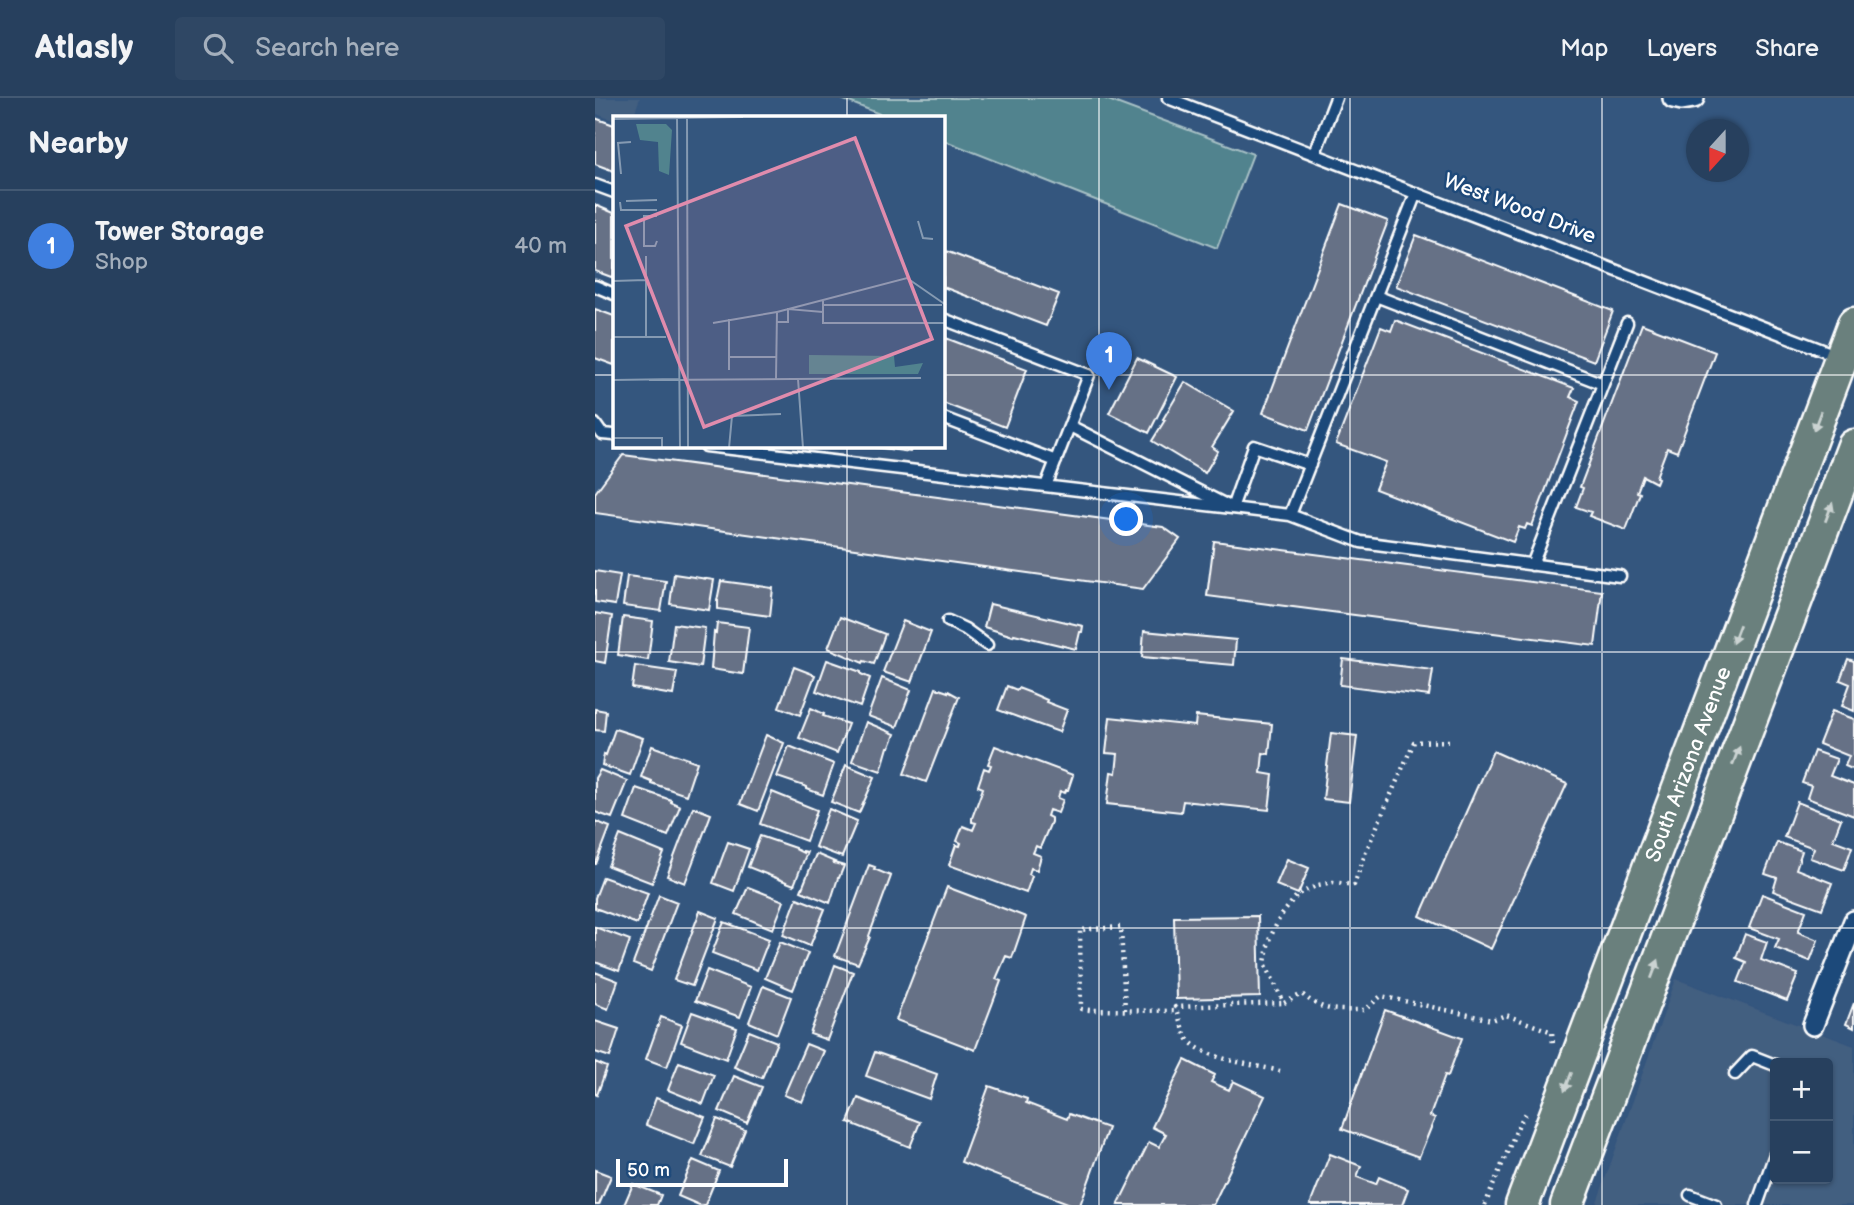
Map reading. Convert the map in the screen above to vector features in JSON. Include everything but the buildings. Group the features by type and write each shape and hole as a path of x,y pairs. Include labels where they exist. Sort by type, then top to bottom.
{"main road":[{"name":"South Arizona Avenue","path":"1522,1205 1848,360 1854,324"},
{"name":"South Arizona Avenue","path":"1567,1205 1854,446"},
{"path":"1592,1018 1631,1033"}],"street":[{"path":"1673,98 1694,98"},
{"path":"1813,1025 1854,921"}],"lane":[{"name":"West Wood Drive","path":"1168,98 1848,360"},
{"path":"1315,153 1336,98"},
{"path":"595,185 613,192"},
{"path":"1290,514 1416,192"},
{"path":"595,286 613,294"},
{"path":"1376,296 1603,384"},
{"path":"945,320 1089,375 1046,486"},
{"path":"1532,565 1627,323"},
{"path":"945,419 1056,461"},
{"path":"595,424 602,434 613,435"},
{"path":"1070,426 1232,508"},
{"path":"1232,508 1254,446 1310,465"},
{"path":"723,448 1290,514 1361,542 1620,576"},
{"path":"948,621 988,645"},
{"path":"1735,1074 1752,1056 1770,1063"},
{"path":"1757,1205 1770,1168"},
{"path":"1690,1195 1716,1205"}],"path":[{"path":"1283,1003 1265,963 1269,940 1279,917 1298,894 1318,885 1333,881 1354,885 1414,742 1449,741"},
{"path":"1125,1010 1121,927 1080,930 1081,1009 1125,1010 1176,1010"},
{"path":"1176,1010 1175,1007 1283,1003 1302,994 1315,1005 1335,1010 1365,1010 1381,996 1492,1020 1506,1016 1552,1032 1554,1054"},
{"path":"1176,1010 1188,1038 1199,1049 1280,1071"},
{"path":"1485,1205 1519,1124 1533,1101"}],"shaded area":[{"path":"595,98 640,98 633,116 613,116 613,121 595,113"},
{"path":"1676,979 1854,1046 1854,1205 1596,1205"}],"green space":[{"path":"839,98 1103,98 1253,154 1217,248 945,141 945,116 884,116"}],"place":[{"name":"Tower Storage","path":"1109,390"}]}
